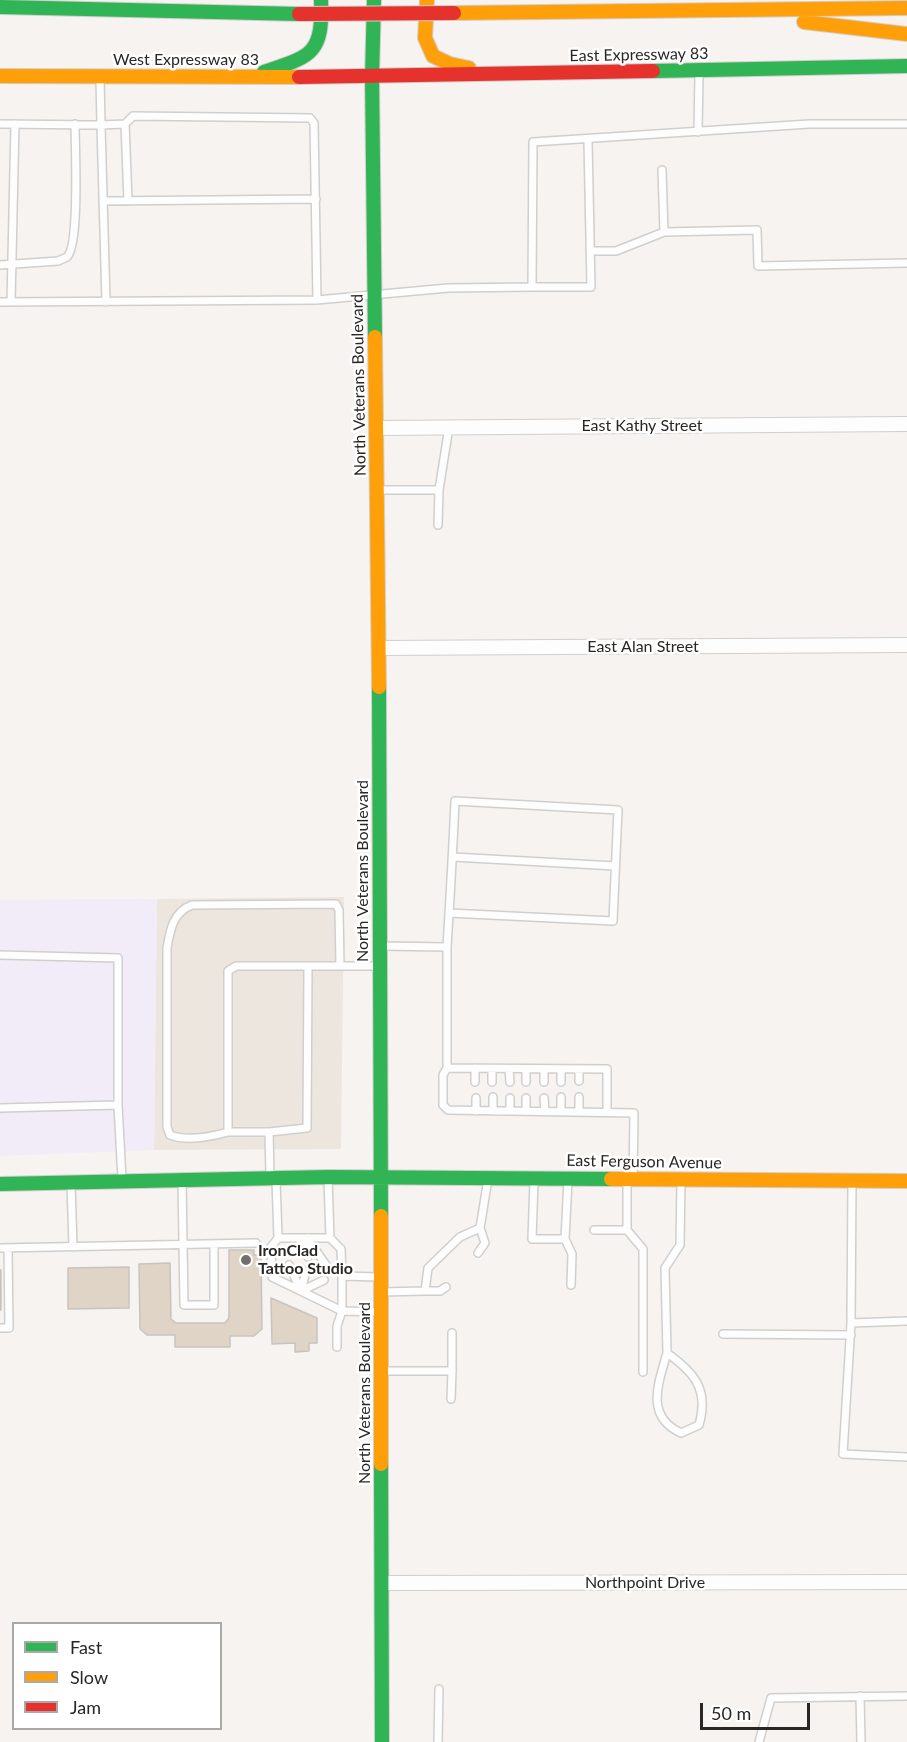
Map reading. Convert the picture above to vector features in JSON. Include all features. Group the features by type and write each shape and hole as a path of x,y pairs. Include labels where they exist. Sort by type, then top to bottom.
{"main road":[{"path":"253,77 304,56 315,47 321,34 321,0"},
{"name":"North Veterans Boulevard","path":"374,0 372,77 379,648 382,1742"},
{"path":"427,0 426,38 433,56 450,64 507,75"},
{"path":"0,7 299,14 907,8"},
{"path":"726,9 907,34"},
{"name":"East Expressway 83","path":"372,77 907,66"},
{"name":"West Expressway 83","path":"0,76 372,77"},
{"name":"East Ferguson Avenue","path":"0,1184 328,1177 907,1181"}],"street":[{"name":"East Kathy Street","path":"376,428 907,424"},
{"name":"East Alan Street","path":"379,648 907,645"},
{"name":"Northpoint Drive","path":"382,1583 907,1582"}],"lane":[{"path":"699,70 699,132"},
{"path":"100,76 106,302"},
{"path":"0,124 125,124 133,116 310,118 314,123 317,300"},
{"path":"11,302 15,124"},
{"path":"0,265 12,266 58,261 66,258 70,252 75,227 75,124"},
{"path":"125,124 128,201"},
{"path":"532,287 533,142 588,141 808,124 907,124"},
{"path":"0,302 317,300 448,288 591,287 588,141"},
{"path":"662,170 664,232"},
{"path":"103,201 316,199"},
{"path":"590,251 616,251 664,232 757,230 758,266 907,263"},
{"path":"438,525 439,490 448,428"},
{"path":"377,490 439,490"},
{"path":"449,913 613,921 618,810 454,801 447,947 447,1068 443,1075 443,1105 448,1110 634,1113 627,1230 643,1249 644,1372"},
{"path":"453,857 615,866"},
{"path":"308,966 307,1128 269,1132 228,1132 208,1138 176,1138 170,1135 167,1126 167,948 171,928 184,908 336,904 339,910 340,966"},
{"path":"380,946 447,947"},
{"path":"0,955 118,958 118,1105 123,1181"},
{"path":"228,1132 228,971 236,966 380,966"},
{"path":"447,1068 607,1069 607,1112"},
{"path":"475,1068 475,1082"},
{"path":"492,1069 492,1082"},
{"path":"509,1069 510,1082"},
{"path":"526,1069 526,1082"},
{"path":"544,1069 544,1082"},
{"path":"561,1069 561,1082"},
{"path":"579,1069 579,1081"},
{"path":"493,1097 493,1111"},
{"path":"561,1097 561,1112"},
{"path":"579,1097 579,1112"},
{"path":"476,1098 476,1111"},
{"path":"510,1098 510,1111"},
{"path":"526,1098 526,1111"},
{"path":"544,1098 544,1112"},
{"path":"0,1108 118,1105"},
{"path":"269,1132 278,1238 271,1246 272,1277 342,1311 382,1312"},
{"path":"328,1177 330,1238 340,1249 342,1276 342,1311 337,1326 338,1347"},
{"path":"478,1253 485,1243 480,1228 489,1177"},
{"path":"534,1177 532,1239 565,1239"},
{"path":"568,1178 565,1239 572,1254 571,1285"},
{"path":"667,1353 686,1366 699,1384 704,1407 699,1425 681,1433 665,1426 659,1412 658,1386 667,1353 665,1268 680,1245 681,1179"},
{"path":"182,1180 184,1305 214,1305 214,1244"},
{"path":"852,1180 851,1335 843,1454 907,1457"},
{"path":"71,1183 73,1247"},
{"path":"425,1292 429,1268 460,1237 480,1228"},
{"path":"594,1230 627,1230"},
{"path":"278,1238 330,1238"},
{"path":"292,1251 307,1238"},
{"path":"307,1238 308,1257"},
{"path":"307,1238 326,1265"},
{"path":"0,1328 9,1328 4,1248 256,1243"},
{"path":"289,1265 301,1291"},
{"path":"301,1291 306,1271"},
{"path":"342,1276 381,1277"},
{"path":"301,1291 324,1280"},
{"path":"381,1292 440,1291 446,1287"},
{"path":"851,1323 907,1321"},
{"path":"452,1333 452,1399"},
{"path":"723,1334 851,1335"},
{"path":"382,1371 452,1371"},
{"path":"438,1742 439,1689"},
{"path":"860,1696 861,1742"},
{"path":"759,1742 771,1698 907,1696"}],"shaded area":[{"path":"344,897 341,1149 154,1150 157,899"},
{"path":"157,899 154,1150 0,1156 0,900"}],"building":[{"path":"229,1250 254,1250 254,1255 261,1255 262,1329 254,1336 230,1336 230,1347 175,1347 175,1335 147,1335 140,1329 139,1264 170,1263 171,1319 176,1323 225,1323 229,1318"},
{"path":"129,1267 129,1308 68,1309 68,1268"},
{"path":"1,1270 1,1310 0,1310"},
{"path":"271,1298 317,1318 317,1343 309,1343 309,1351 295,1352 295,1343 272,1344"}],"traffic: fast":[{"path":"264,72 293,62 311,50 320,32 321,0"},
{"path":"374,0 372,77 375,337"},
{"path":"0,7 299,14"},
{"path":"653,71 907,66"},
{"path":"379,687 381,1216"},
{"path":"0,1184 328,1177 611,1179"},
{"path":"381,1464 382,1742"}],"traffic: slow":[{"path":"427,0 425,38 433,56 450,64 469,68"},
{"path":"454,13 907,8"},
{"path":"804,22 907,34"},
{"path":"0,76 299,77"},
{"path":"375,337 379,687"},
{"path":"611,1179 907,1181"},
{"path":"381,1216 381,1464"}],"traffic: jam":[{"path":"299,14 454,13"},
{"path":"299,77 653,71"}],"place":[{"name":"IronClad Tattoo Studio","path":"246,1260"}]}
